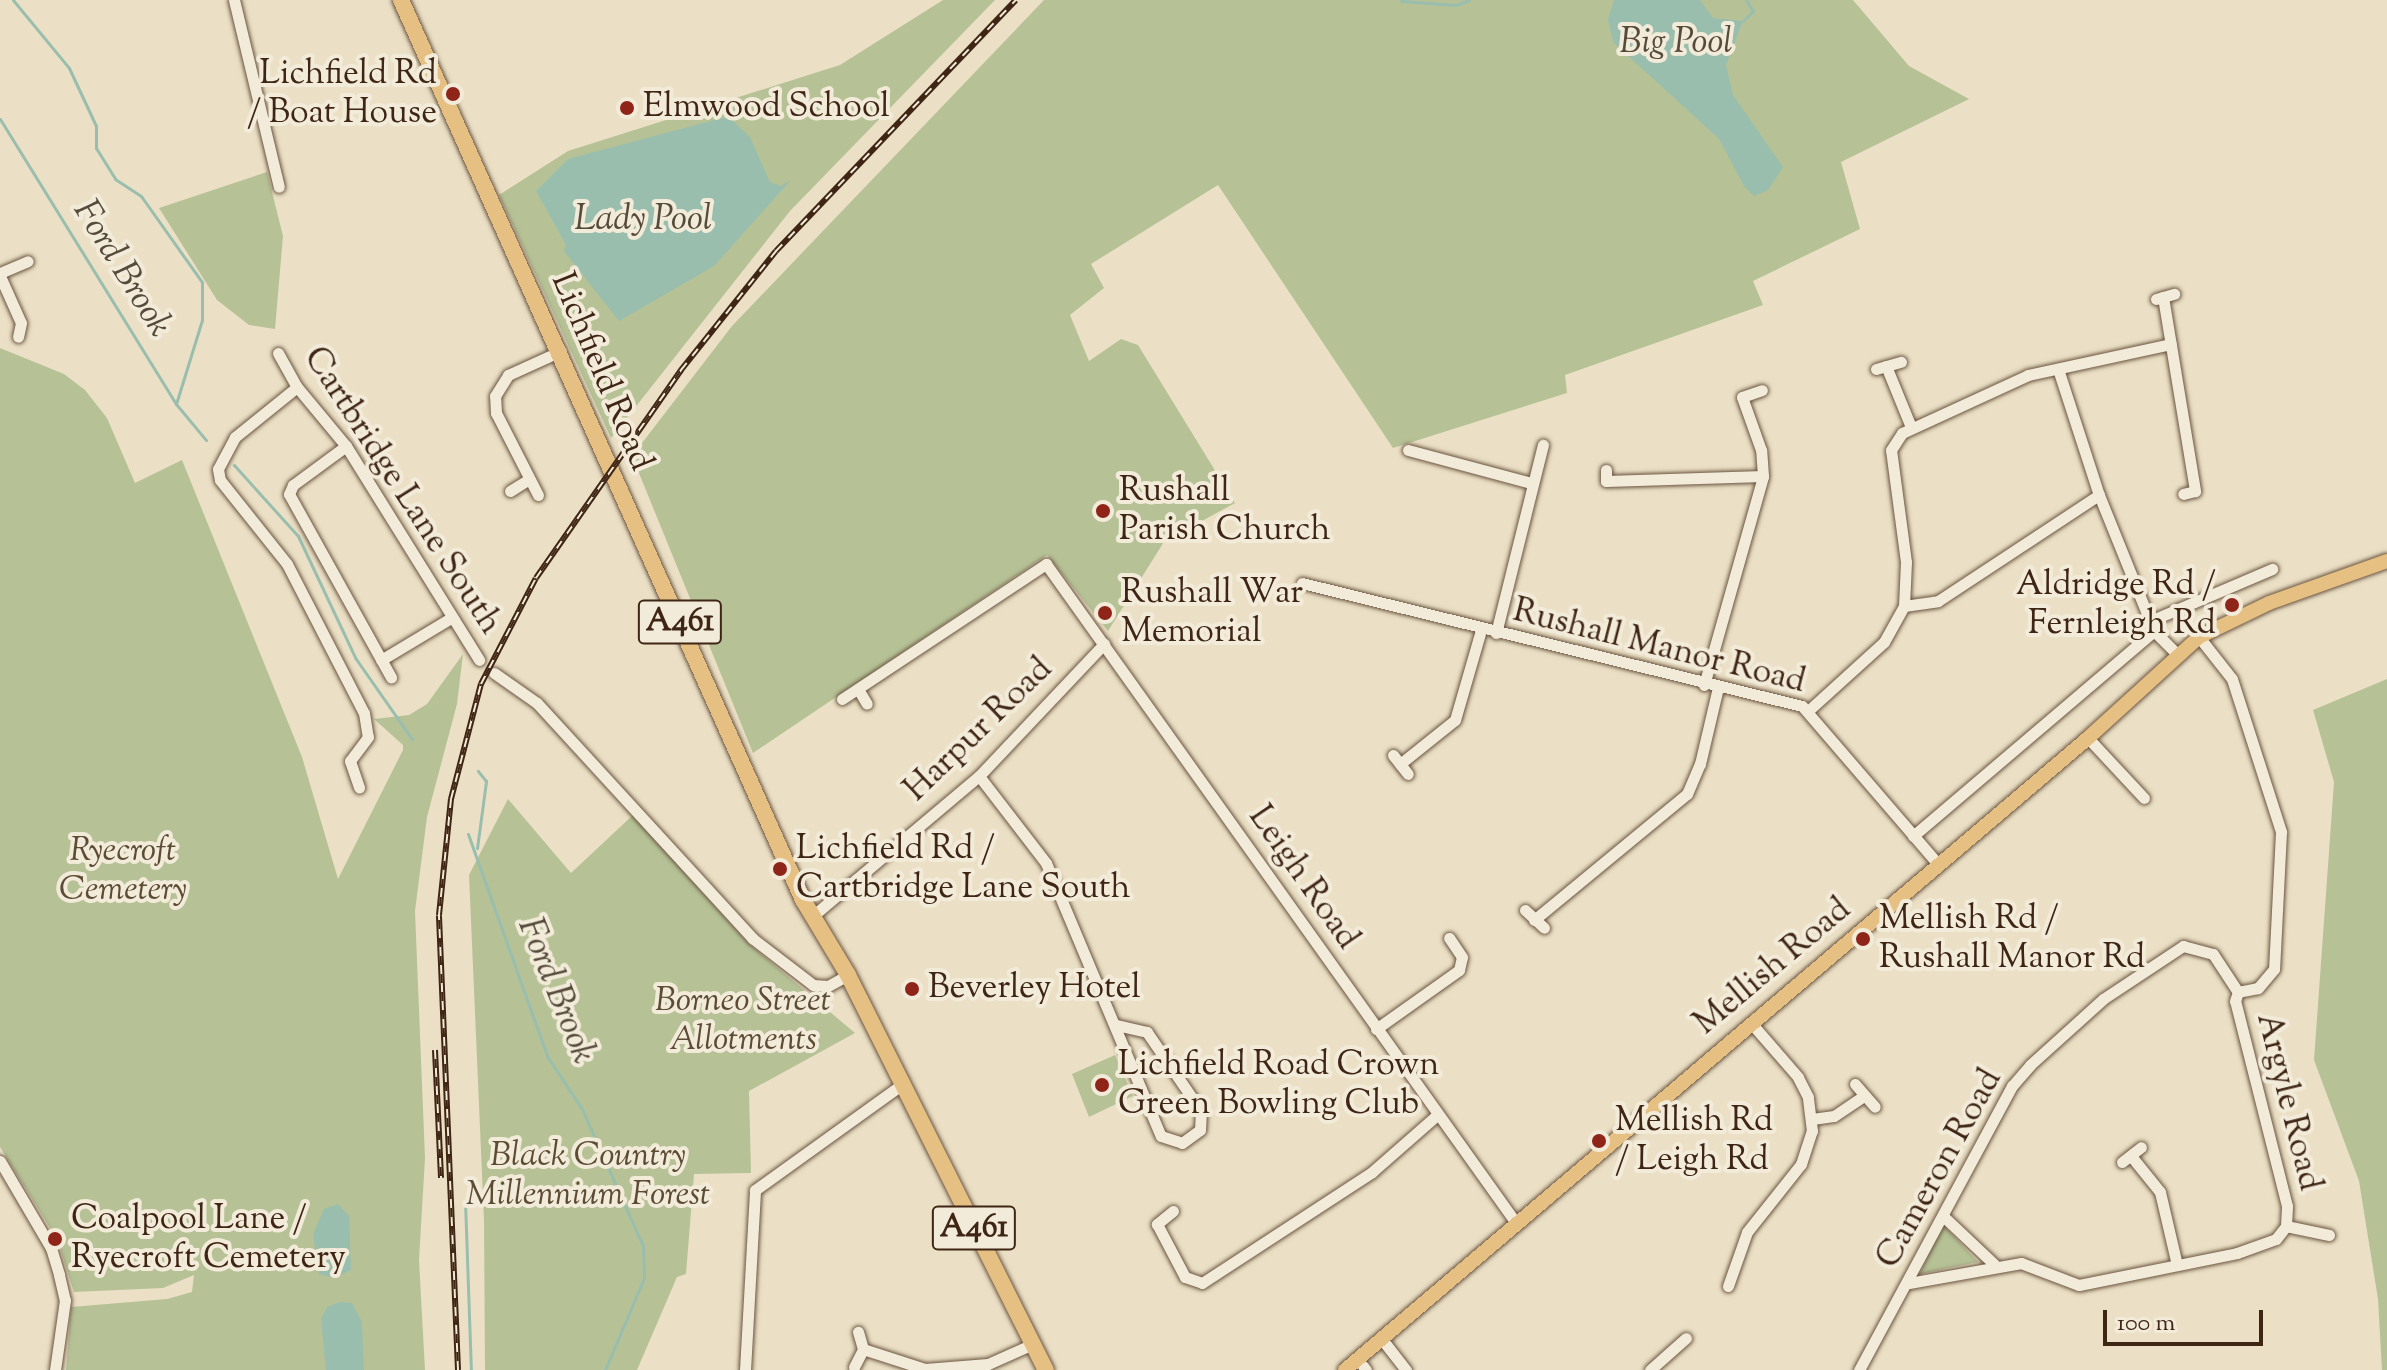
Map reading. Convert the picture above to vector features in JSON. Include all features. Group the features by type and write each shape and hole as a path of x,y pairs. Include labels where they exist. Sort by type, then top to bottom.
{"highway":[{"name":"Lichfield Road","path":"401,0 561,351 803,900 815,914 848,975 1046,1370"}],"main road":[{"name":"Mellish Road","path":"1345,1370 2088,738 2199,637 2287,596 2383,561"}],"street":[{"path":"234,0 279,187"},
{"path":"18,337 21,323 0,275 28,261"},
{"path":"2164,297 2195,491 2183,494"},
{"path":"1809,710 1884,642 1904,606 1906,562 1891,450 1911,427 2028,375 2171,344"},
{"path":"538,495 496,413 495,396 508,375 561,351"},
{"name":"Cartbridge Lane South","path":"278,353 297,387 346,446 479,660"},
{"path":"1901,362 1881,368 1911,427"},
{"path":"2058,369 2099,495 2152,626 2178,655"},
{"path":"297,387 235,437 218,469 220,480 287,564 364,713 368,737 350,761 359,787"},
{"path":"1704,685 1763,476 1761,450 1742,397 1762,390"},
{"path":"1496,633 1531,483 1543,445"},
{"path":"346,446 293,485 289,494 391,677"},
{"path":"1408,450 1436,452 1531,483"},
{"path":"1606,470 1606,481 1763,476"},
{"path":"510,491 529,479"},
{"path":"1904,606 1938,601 2099,495"},
{"name":"Leigh Road","path":"858,689 1046,564 1516,1223"},
{"path":"1913,836 2152,626 2272,569"},
{"name":"Rushall Manor Road","path":"1302,583 1809,710 1939,865"},
{"path":"381,660 451,618"},
{"path":"1400,764 1455,720 1481,630"},
{"path":"2199,637 2232,679 2281,832 2274,969 2258,988 2238,992"},
{"name":"Harpur Road","path":"815,914 979,776 1104,644"},
{"name":"Cartbridge Lane South","path":"494,673 537,703 752,938 813,985 828,986 848,975"},
{"path":"1525,910 1539,924 1687,794 1700,764 1718,687"},
{"path":"842,699 858,689 867,704"},
{"path":"2088,738 2144,798"},
{"path":"979,776 1046,863 1161,1136 1182,1143 1200,1130 1201,1111 1147,1032 1116,1025"},
{"path":"1376,1029 1459,970 1462,957 1449,942"},
{"name":"Cameron Road","path":"1859,1370 1909,1283 2012,1086 2103,999 2183,946 2213,954 2238,992"},
{"name":"Argyle Road","path":"1909,1283 1995,1265 2021,1263 2079,1285 2268,1245 2286,1226 2287,1206 2235,1001 2238,992"},
{"path":"1728,1286 1731,1269 1747,1232 1801,1164 1812,1119 1798,1077 1752,1024"},
{"path":"1855,1084 1875,1107"},
{"path":"745,1370 755,1190 901,1085"},
{"path":"1812,1119 1834,1116 1864,1096"},
{"path":"1173,1211 1157,1224 1185,1277 1202,1283 1372,1172 1437,1115"},
{"path":"2141,1147 2126,1159 2160,1192 2177,1265"},
{"path":"0,1161 51,1248 59,1275 65,1300 55,1370"},
{"path":"1943,1216 1995,1265"},
{"name":"Argyle Road","path":"2286,1226 2322,1238"},
{"path":"1719,1264 1731,1269"},
{"path":"854,1367 863,1349 858,1332"},
{"path":"1381,1338 1406,1370"},
{"path":"1650,1370 1678,1339"},
{"path":"863,1349 934,1369 988,1364 1033,1344"}],"green space":[{"path":"943,0 995,0 790,211 611,438 499,195 568,151 840,65"},
{"path":"1044,0 1853,0 1909,66 1969,99 1841,162 1860,229 1753,281 1763,305 1565,375 1567,393 1393,448 1218,185 1091,264 1104,288 1070,315 1089,361 1121,339 1138,345 1235,503 1189,528 1172,529 1108,631 1047,555 753,753 632,456 732,326"},
{"path":"267,172 283,236 275,329 249,325 217,300 159,208"},
{"name":"Ryecroft Cemetery","path":"0,348 64,374 85,390 107,418 135,483 182,460 302,757 338,879 403,750 403,745 374,719 409,715 427,704 463,654 457,704 427,817 415,911 425,1158 419,1260 425,1370 66,1370 71,1307 167,1299 192,1292 194,1275 163,1288 74,1292 57,1239 0,1147"},
{"path":"2387,679 2387,1370 2382,1370 2378,1299 2359,1181 2314,1060 2334,782 2313,710"},
{"name":"Black Country Millennium Forest","path":"508,799 571,873 634,814 748,943 855,1033 749,1091 751,1173 694,1174 686,1274 677,1277 637,1370 485,1370 484,1220 469,875"},
{"name":"Lichfield Road Crown Green Bowling Club","path":"1115,1055 1133,1096 1089,1117 1072,1074"},
{"path":"1944,1226 1978,1262 1920,1274 1940,1229"}],"water":[{"name":"Big Pool","path":"1614,0 1700,0 1713,18 1743,21 1726,65 1733,95 1783,167 1768,190 1754,196 1744,186 1719,139 1613,42 1608,19"},
{"name":"Lady Pool","path":"722,118 731,119 750,137 770,182 781,186 791,180 714,266 619,321 564,251 566,245 536,191 568,159"},
{"path":"338,1204 349,1216 351,1270 334,1278 319,1274 313,1234 324,1209"},
{"path":"340,1302 352,1303 362,1322 364,1370 326,1370 321,1319 327,1307"}],"waterway":[{"path":"13,0 69,68 96,126 96,148 115,179 141,196 202,282 202,320 176,404"},
{"path":"1401,1 1456,5 1469,0"},
{"path":"1743,21 1753,11 1746,0"},
{"name":"Ford Brook","path":"0,119 176,404 206,440"},
{"name":"Ford Brook","path":"234,465 298,536 356,659 412,739"},
{"name":"Ford Brook","path":"477,848 486,781 478,771"},
{"name":"Ford Brook","path":"468,834 547,1056 582,1109 643,1246 644,1278 605,1370"},
{"path":"465,1201 471,1370"}],"railway":[{"path":"458,1370 439,915 451,799 481,684 536,578 681,370 776,251 1016,0"},
{"path":"435,1050 441,1178"}],"place":[{"name":"Lichfield Rd / Boat House","path":"453,94"},
{"name":"Elmwood School","path":"627,108"},
{"name":"Rushall Parish Church","path":"1103,511"},
{"name":"Aldridge Rd / Fernleigh Rd","path":"2232,605"},
{"name":"Rushall War Memorial","path":"1105,613"},
{"name":"Lichfield Rd / Cartbridge Lane South","path":"780,869"},
{"name":"Mellish Rd / Rushall Manor Rd","path":"1863,939"},
{"name":"Beverley Hotel","path":"912,989"},
{"name":"Lichfield Road Crown Green Bowling Club","path":"1102,1085"},
{"name":"Mellish Rd / Leigh Rd","path":"1599,1141"},
{"name":"Coalpool Lane / Ryecroft Cemetery","path":"55,1239"}],"park label":[{"name":"Borneo Street Allotments","path":"743,1020"}]}
